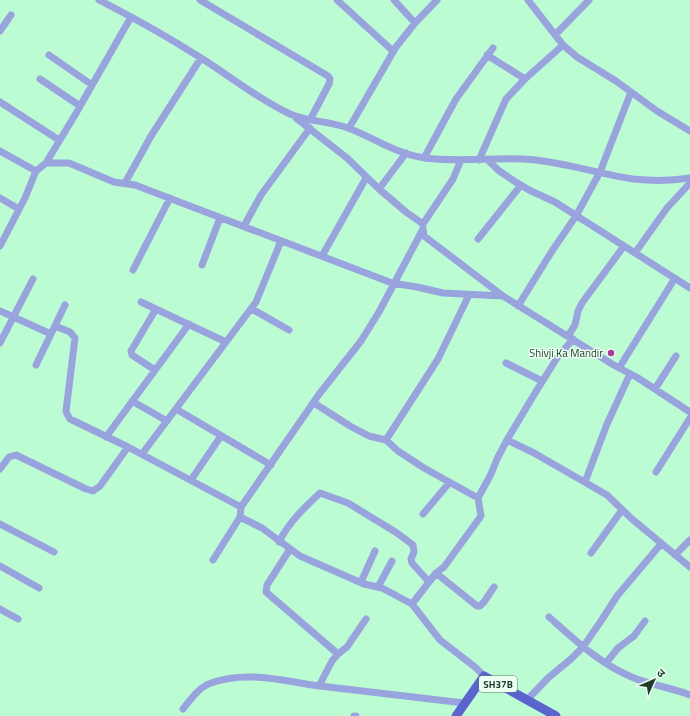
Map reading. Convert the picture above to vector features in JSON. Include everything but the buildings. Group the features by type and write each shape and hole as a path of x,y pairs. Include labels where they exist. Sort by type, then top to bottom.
{"main road":[{"name":"SH37B","path":"456,716 484,676 556,716"}],"street":[{"path":"99,0 131,16 290,114 310,128 346,158 366,178 423,227 424,236 503,296 619,368 656,389 690,412"},
{"path":"200,0 330,78 329,84 310,120"},
{"path":"338,0 393,51"},
{"path":"394,0 415,23"},
{"path":"348,128 393,51 415,23 436,0"},
{"path":"528,0 563,45 577,57 616,81 657,111 690,131"},
{"path":"555,35 589,0"},
{"path":"0,31 10,15"},
{"path":"0,246 36,171 46,163 131,16"},
{"path":"480,160 503,104 511,93 525,79 563,45"},
{"path":"424,158 456,99 493,48"},
{"path":"49,55 92,85"},
{"path":"487,55 525,79"},
{"path":"125,183 151,136 201,58"},
{"path":"40,79 80,106"},
{"path":"518,306 552,251 576,216 600,172 631,92"},
{"path":"0,102 59,140"},
{"path":"290,114 348,128 391,149 424,158 461,160 535,160 634,179 664,180 690,178"},
{"path":"244,226 261,195 310,128"},
{"path":"0,151 36,171"},
{"path":"379,189 406,153"},
{"path":"213,560 240,517 241,507 314,403 361,340 379,312 423,227 453,179 461,160"},
{"path":"488,160 498,170 521,185 555,202 690,288"},
{"path":"46,163 69,163 114,182 135,185 394,283 443,293 503,296"},
{"path":"322,256 366,178"},
{"path":"635,253 666,208 690,183"},
{"path":"478,239 521,185"},
{"path":"0,198 19,209"},
{"path":"132,270 170,198"},
{"path":"202,266 220,218"},
{"path":"142,454 252,309 260,294 281,240"},
{"path":"412,604 436,573 444,567 453,556 481,516 478,498 507,440 542,381 570,338 582,303 624,246"},
{"path":"619,368 675,278"},
{"path":"0,343 33,279"},
{"path":"386,440 438,359 468,295"},
{"path":"141,302 226,342"},
{"path":"36,365 65,305"},
{"path":"155,370 132,355 131,351 156,309"},
{"path":"252,309 289,330"},
{"path":"0,311 51,334"},
{"path":"106,437 189,324"},
{"path":"55,326 73,334 76,342 67,414 70,419 142,454 241,507"},
{"path":"656,389 676,356"},
{"path":"506,363 542,381"},
{"path":"585,482 607,424 630,374"},
{"path":"132,401 167,421"},
{"path":"314,403 350,426 369,436 386,440 398,451 478,498"},
{"path":"176,409 270,465"},
{"path":"656,472 690,418"},
{"path":"191,480 221,436"},
{"path":"507,440 534,453 607,496 690,568"},
{"path":"0,469 9,457 16,456 86,490 93,491 100,486 128,447"},
{"path":"423,514 449,482"},
{"path":"279,542 284,531 301,510 320,494 348,503 397,533 413,545 414,552 411,559 412,563 429,582"},
{"path":"591,553 622,510"},
{"path":"240,517 262,528 300,556 361,582 378,587 412,604 440,640 475,667 484,676"},
{"path":"0,524 54,552"},
{"path":"676,555 690,540"},
{"path":"527,700 548,678 571,659 583,646 617,596 661,544"},
{"path":"290,549 267,585 266,592 338,654"},
{"path":"361,582 375,551"},
{"path":"378,587 392,561"},
{"path":"0,566 39,588"},
{"path":"436,573 478,606 482,605 494,588"},
{"path":"0,609 18,619"},
{"path":"549,617 606,664 652,685 690,695"},
{"path":"319,686 330,664 338,654 347,647 366,619"},
{"path":"606,664 618,648 634,636 645,621"},
{"path":"183,709 202,687 229,678 244,677 263,677 319,686 464,703"}],"place":[{"name":"Shivji Ka Mandir","path":"611,353"}]}
